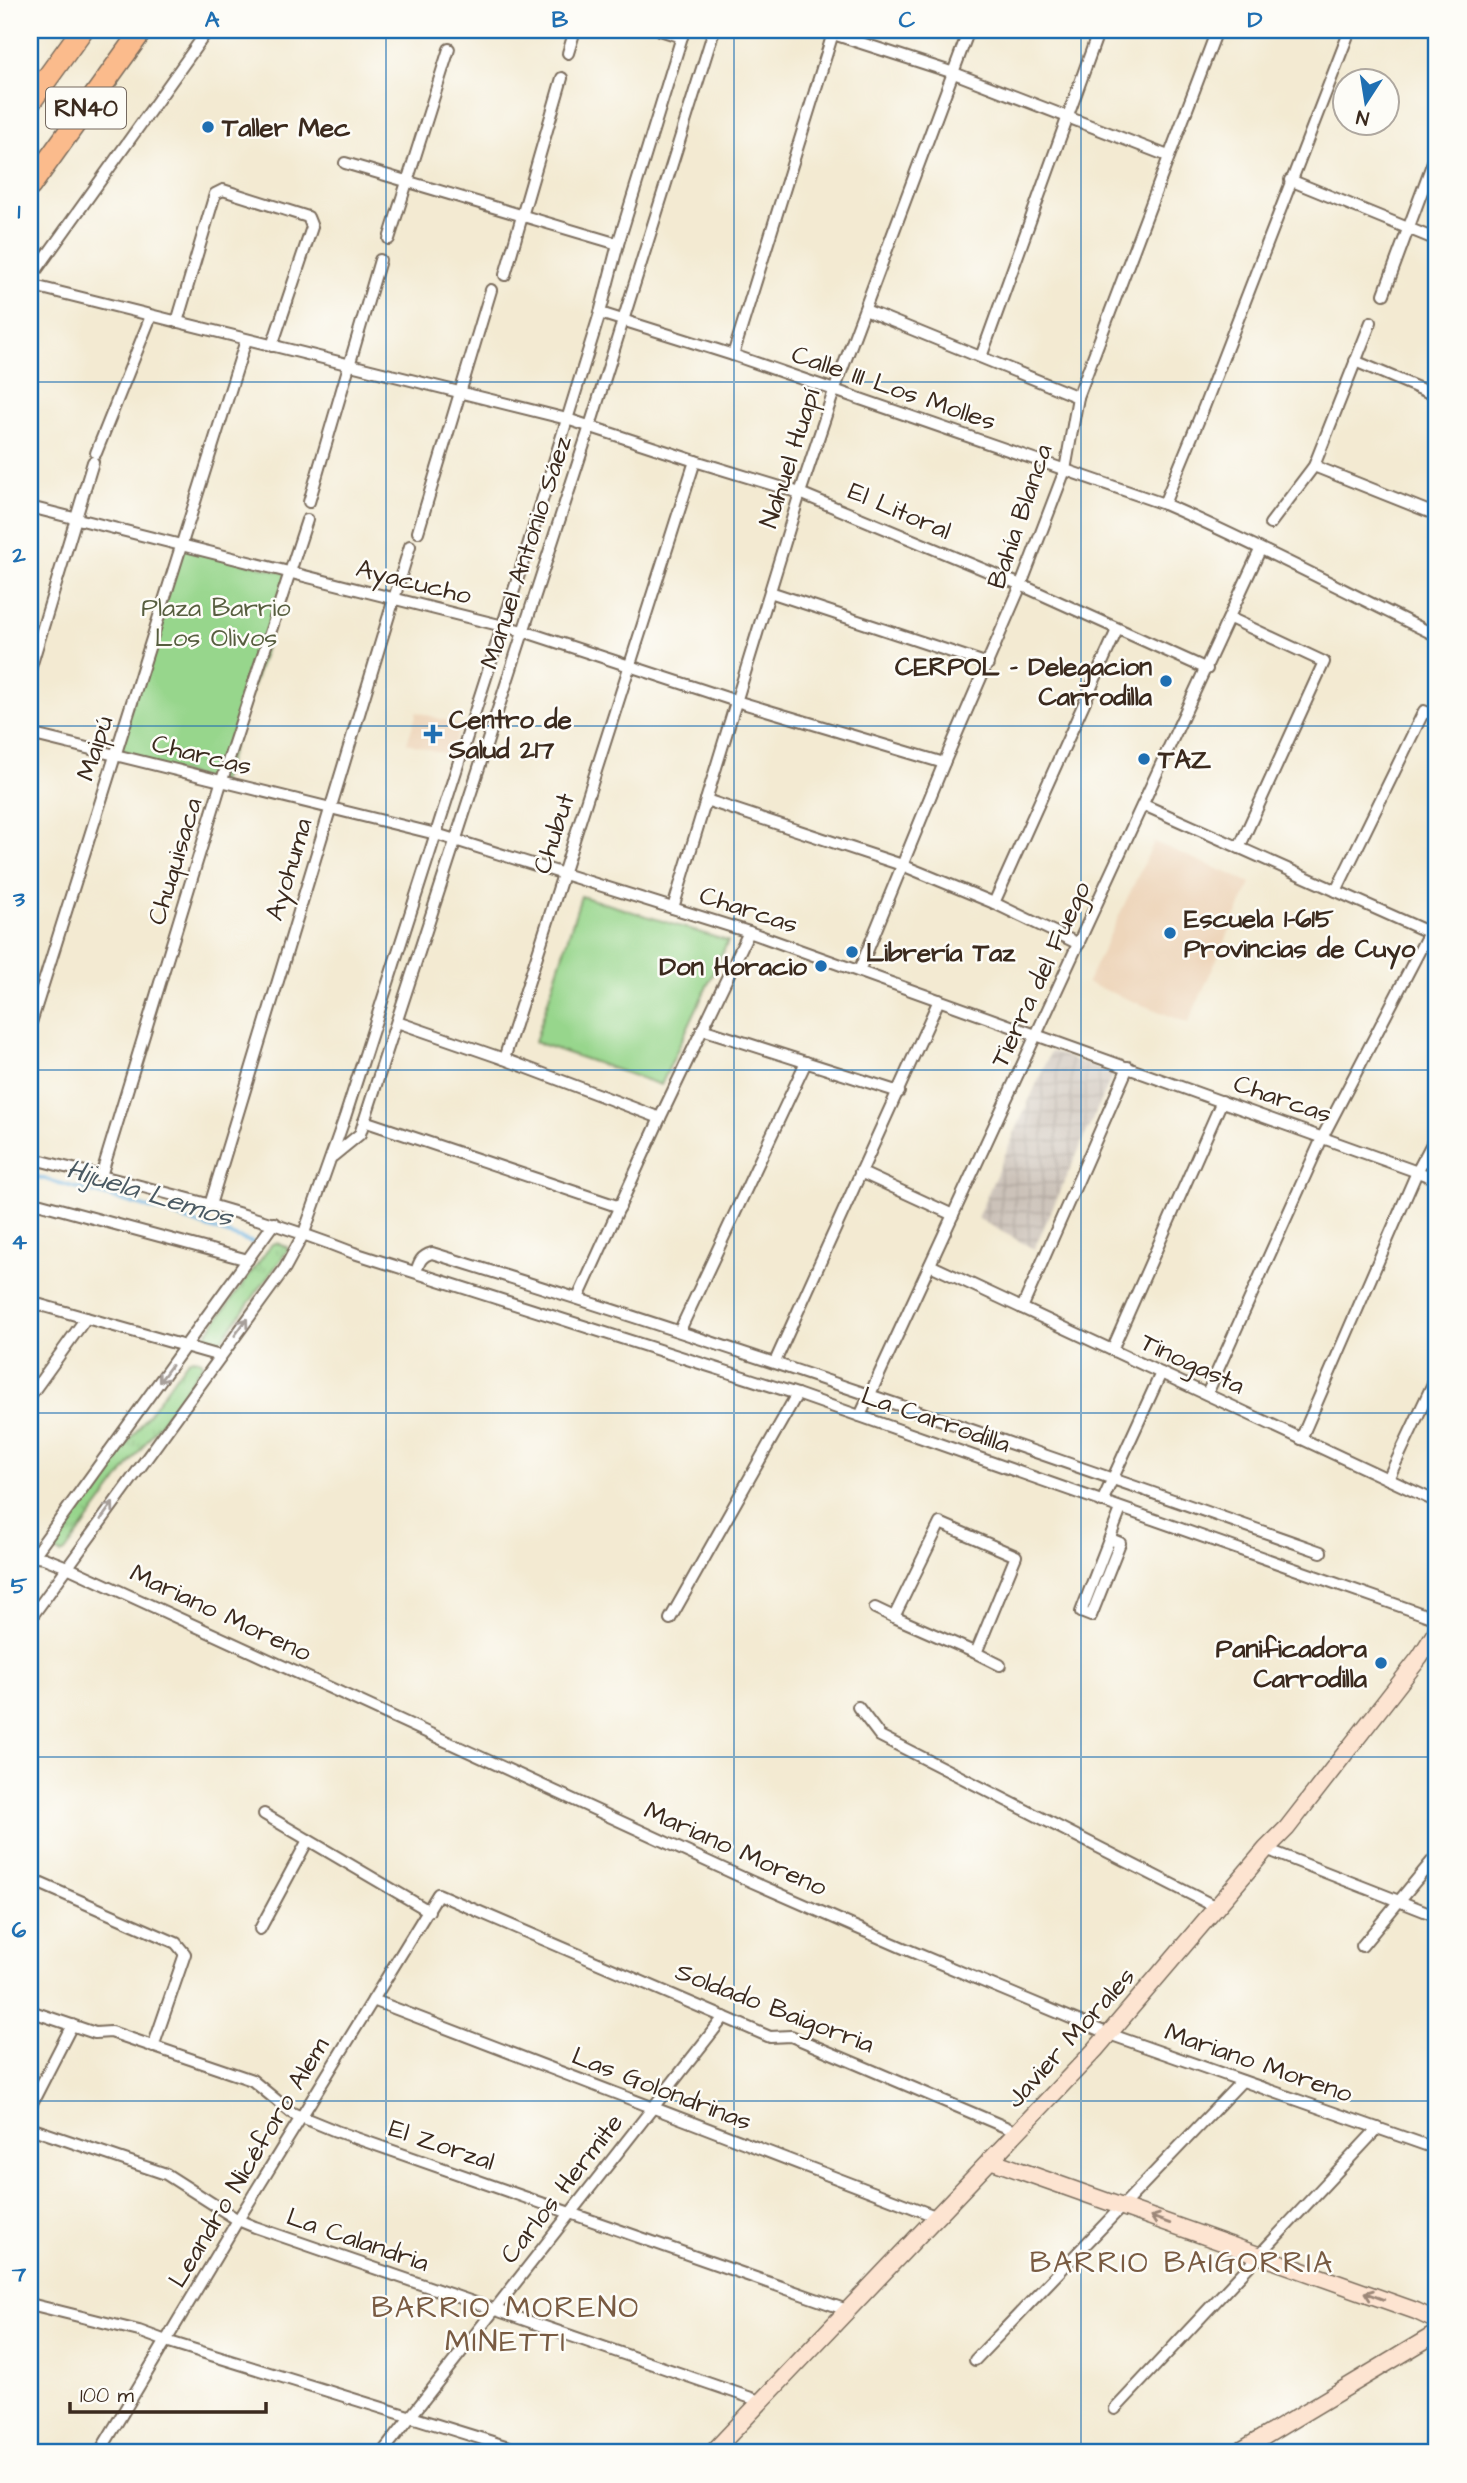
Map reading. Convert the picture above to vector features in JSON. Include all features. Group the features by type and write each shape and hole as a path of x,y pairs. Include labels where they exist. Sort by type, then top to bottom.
{"highway":[{"name":"RN40","path":"34,90 82,30"},
{"name":"RN40","path":"30,186 142,30"},
{"path":"51,156 154,30"}],"street":[{"path":"30,279 208,30"},
{"path":"568,53 575,30"},
{"path":"660,30 683,33"},
{"name":"Manuel Antonio Sáez","path":"333,1156 357,1138 364,1121 590,426 714,30"},
{"path":"821,30 954,73 1168,156"},
{"name":"Nahuel Huapí","path":"673,908 800,493 834,391 969,30"},
{"path":"981,357 1100,30"},
{"name":"Bahía Blanca","path":"859,971 944,763 1021,585 1065,470 1078,397 1217,30"},
{"path":"1164,504 1350,30"},
{"path":"733,355 833,32"},
{"name":"Manuel Antonio Sáez","path":"30,1619 285,1268 304,1233 333,1156 502,626 600,313 618,244 683,33"},
{"path":"389,239 449,49"},
{"path":"505,275 562,78"},
{"path":"1384,294 1437,151"},
{"path":"345,163 618,244"},
{"path":"1290,180 1437,240"},
{"path":"177,322 215,194 223,190 308,217 312,227 272,346"},
{"path":"309,502 380,260"},
{"name":"El Litoral","path":"30,285 567,419 800,493 1021,585 1207,669"},
{"path":"418,532 491,290"},
{"path":"865,310 1078,397"},
{"name":"Calle III Los Molles","path":"600,313 733,355 1164,504 1221,529 1437,636"},
{"path":"30,670 94,458 151,316"},
{"path":"1270,524 1314,466 1371,323"},
{"name":"Maipú","path":"30,1026 246,340"},
{"path":"1355,361 1437,396"},
{"name":"Chubut","path":"504,1059 695,461"},
{"path":"1314,466 1437,515"},
{"name":"Ayacucho","path":"30,507 523,631 736,701 944,763"},
{"name":"Chuquisaca","path":"101,1176 221,783 307,520"},
{"name":"Ayohuma","path":"210,1205 410,546"},
{"name":"Tierra del Fuego","path":"860,1416 1260,550"},
{"path":"770,592 988,664"},
{"path":"1230,618 1324,662 1239,848"},
{"path":"995,903 1117,630"},
{"path":"1336,891 1424,711 1437,717"},
{"name":"Charcas","path":"30,734 436,834 673,908 749,932 1437,1178"},
{"path":"706,800 902,865 995,903 1079,944"},
{"path":"1144,806 1433,934"},
{"path":"1207,1394 1323,1136 1433,934 1437,917"},
{"path":"578,1298 749,932"},
{"path":"775,1362 939,1000"},
{"path":"397,1022 660,1118"},
{"path":"702,1030 899,1092"},
{"path":"680,1331 806,1062"},
{"path":"1022,1308 1128,1067"},
{"path":"1112,1350 1222,1101"},
{"path":"364,1121 620,1208"},
{"path":"1301,1439 1437,1134"},
{"name":"La Carrodilla","path":"30,1158 274,1223 354,1253 797,1394 1437,1619"},
{"path":"860,1172 953,1215"},
{"path":"30,1201 248,1260"},
{"path":"31,1558 274,1223"},
{"name":"La Carrodilla","path":"415,1272 420,1259 432,1253 578,1298 870,1393 1321,1552"},
{"name":"Tinogasta","path":"930,1265 1437,1502"},
{"path":"30,1302 220,1356"},
{"path":"30,1396 86,1318"},
{"path":"1102,1502 1161,1373"},
{"path":"1388,1479 1437,1375"},
{"path":"670,1619 797,1394"},
{"path":"1110,1539 1120,1543 1091,1616 1081,1612 1121,1509"},
{"path":"894,1617 940,1523 1016,1556 975,1653"},
{"name":"Mariano Moreno","path":"31,1558 44,1558 67,1567 786,1897 901,1947 1109,2034 1437,2149"},
{"path":"875,1608 1000,1665"},
{"name":"Javier Morales","path":"712,2453 1109,2034 1266,1849 1287,1828 1420,1657 1437,1630"},
{"path":"858,1707 880,1736 1216,1907"},
{"path":"264,1814 429,1911"},
{"path":"260,1929 308,1840"},
{"path":"1266,1849 1437,1916"},
{"path":"1362,1946 1437,1855"},
{"path":"30,1879 176,1942 185,1954 153,2047"},
{"name":"Leandro Nicéforo Alem","path":"99,2453 438,1894"},
{"name":"Soldado Baigorria","path":"438,1894 770,2037 791,2036 1017,2132"},
{"name":"Las Golondrinas","path":"373,2000 935,2216"},
{"name":"El Zorzal","path":"30,2011 95,2033 111,2032 251,2080 292,2113 303,2118 848,2310"},
{"name":"Carlos Hermite","path":"382,2453 724,2017"},
{"path":"30,2107 72,2025"},
{"path":"975,2360 1242,2081"},
{"name":"La Calandria","path":"30,2128 166,2174 238,2220 494,2311 760,2401"},
{"path":"1115,2409 1378,2128"},
{"path":"990,2160 1416,2311 1437,2321"},
{"path":"30,2304 139,2331 528,2453"},
{"path":"1237,2453 1437,2333"}],"shaded area":[{"name":"Centro de Salud 217","path":"417,712 461,725 449,755 407,743"},
{"name":"Escuela 1-615 Provincias de Cuyo","path":"1154,842 1251,883 1188,1023 1087,983"},
{"path":"1051,1051 1113,1074 1034,1249 977,1218"}],"green space":[{"name":"Plaza Barrio Los Olivos","path":"181,546 290,574 221,783 116,755"},
{"path":"581,896 728,941 661,1085 535,1042"},
{"path":"277,1243 288,1250 220,1342 207,1340 205,1336 272,1244"},
{"path":"192,1358 202,1361 203,1365 65,1552 61,1554 54,1551 52,1548 187,1361"}],"waterway":[{"name":"Hijuela Lemos","path":"30,1175 153,1209 257,1244"}],"place":[{"name":"Taller Mec","path":"208,127"},
{"name":"CERPOL - Delegacion Carrodilla","path":"1166,681"},
{"name":"Centro de Salud 217","path":"433,734"},
{"name":"TAZ","path":"1144,759"},
{"name":"Escuela 1-615 Provincias de Cuyo","path":"1170,933"},
{"name":"Librería Taz","path":"852,952"},
{"name":"Don Horacio","path":"821,966"},
{"name":"Panificadora Carrodilla","path":"1381,1663"}],"district":[{"name":"BARRIO BAIGORRIA","path":"1182,2262"},
{"name":"BARRIO MORENO MINETTI","path":"506,2324"}]}
